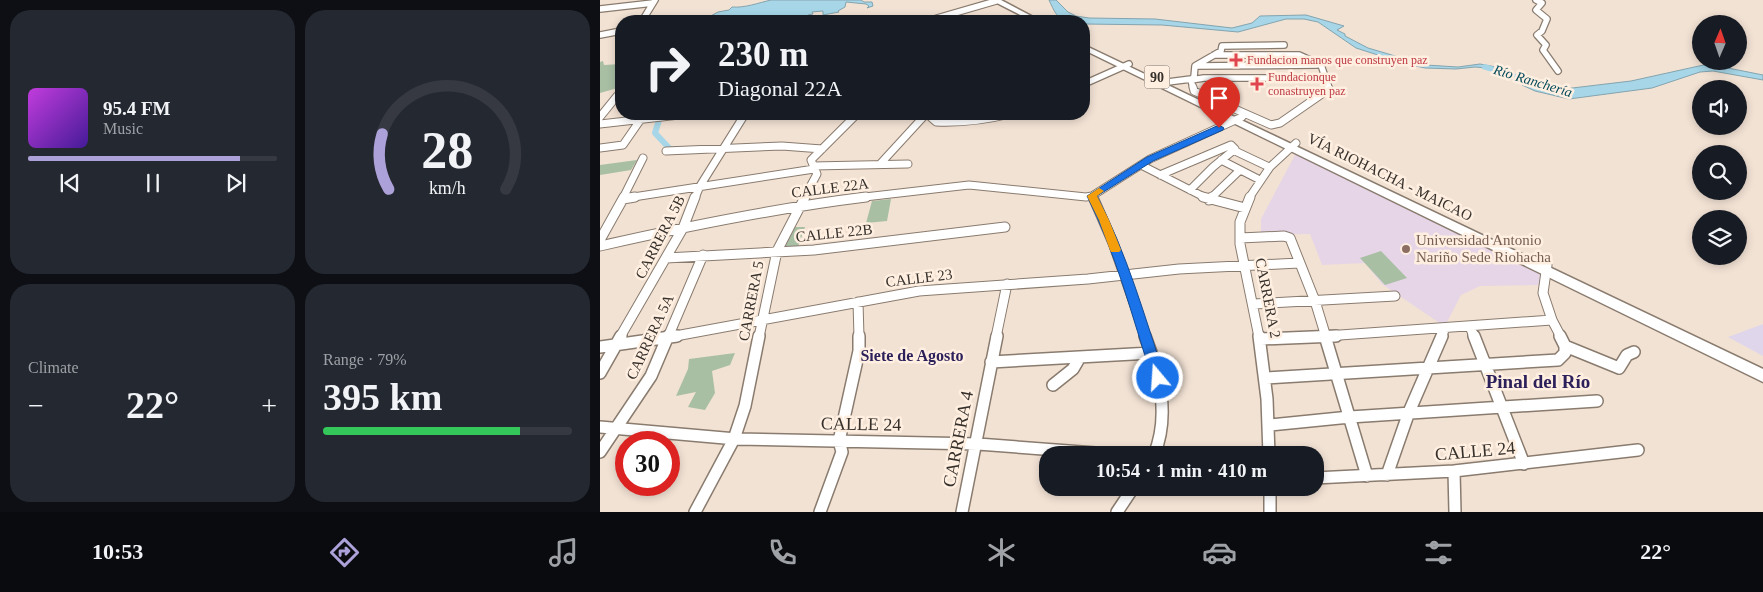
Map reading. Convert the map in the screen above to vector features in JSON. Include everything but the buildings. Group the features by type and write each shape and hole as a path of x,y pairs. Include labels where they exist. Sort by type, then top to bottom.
{"highway":[{"path":"993,1 1019,15"},
{"path":"993,1 1024,15"},
{"name":"VÍA RIOHACHA - MAICAO","path":"1090,46 1546,268 1763,376"},
{"name":"VÍA RIOHACHA - MAICAO","path":"1090,49 1105,55"},
{"name":"VÍA RIOHACHA - MAICAO","path":"1546,268 1763,369"}],"street":[{"path":"600,9 608,0"},
{"path":"1536,0 1542,3 1536,10 1547,19 1542,31 1537,35 1546,45 1543,50 1558,71"},
{"path":"600,9 654,1"},
{"path":"646,15 654,1"},
{"path":"948,15 993,1"},
{"path":"600,34 615,32"},
{"path":"1195,66 1221,51 1222,46 1284,45"},
{"path":"1195,66 1194,77 1191,80 1194,91 1271,125 1280,123 1329,89 1321,65 1300,55 1214,55"},
{"path":"1090,81 1126,65"},
{"path":"1195,66 1321,65"},
{"path":"1163,82 1204,78 1325,78"},
{"path":"600,117 615,98"},
{"path":"1157,446 1160,439 1162,405 1158,378 1125,275 1104,220 1092,196 1141,165 1233,116"},
{"path":"600,124 633,120"},
{"path":"600,148 623,145 640,120"},
{"name":"CARRERA 5B","path":"600,373 683,228 700,186 741,120"},
{"name":"CARRERA 5","path":"695,512 734,439 745,406 776,251 817,174 811,160 852,120"},
{"path":"881,163 921,120"},
{"path":"934,120 936,122 954,123 988,120"},
{"path":"1160,175 1231,145 1235,149 1233,150"},
{"name":"CARRERA 2","path":"1269,446 1270,425 1266,378 1254,304 1244,267 1240,221 1244,208 1269,167 1294,145"},
{"path":"666,151 782,146 822,149"},
{"path":"1190,190 1233,150"},
{"path":"1233,150 1269,167"},
{"path":"600,240 643,158"},
{"path":"1221,160 1239,171 1260,180"},
{"path":"623,199 814,167 881,163 908,164"},
{"path":"1141,165 1209,200 1244,208"},
{"path":"1209,200 1239,171"},
{"name":"CALLE 22A","path":"600,246 800,205 969,185 1066,196 1092,196"},
{"name":"CALLE 22B","path":"666,258 703,254 814,250 1005,226"},
{"path":"1240,238 1284,236 1290,238 1315,301 1367,476"},
{"name":"CARRERA 5A","path":"600,452 651,376 703,254"},
{"name":"CALLE 23","path":"600,346 668,338 919,290 1125,275 1179,269 1299,263"},
{"path":"1266,378 1558,360 1565,353 1565,346 1542,300 1546,268"},
{"name":"CARRERA 4","path":"962,512 1007,284"},
{"path":"1254,304 1394,296"},
{"path":"820,512 842,452 839,441 859,351 858,302"},
{"path":"1260,339 1325,337 1552,320"},
{"path":"1470,326 1524,464"},
{"path":"1387,475 1409,412 1445,328"},
{"path":"1565,346 1619,368 1627,355 1634,352"},
{"path":"991,362 1150,353"},
{"path":"1053,385 1078,364 1080,357"},
{"path":"1270,425 1350,416 1597,401"},
{"name":"CALLE 24","path":"600,427 734,439 976,443 1039,447"},
{"name":"CALLE 24","path":"1324,478 1454,471 1638,450"},
{"path":"1454,471 1455,512"},
{"path":"1117,512 1128,496"},
{"path":"1270,496 1270,512"}],"shaded area":[{"name":"Universidad Antonio Nariño Sede Riohacha","path":"1296,153 1544,272 1540,285 1480,286 1461,295 1446,324 1441,324 1382,284 1365,263 1322,265 1310,234 1261,235 1261,219"},
{"path":"1763,324 1763,356 1728,337"}],"green space":[{"path":"603,61 604,65 615,64 615,89 600,93 600,62"},
{"path":"637,160 631,170 600,175 600,165"},
{"path":"891,199 887,221 866,223 872,201"},
{"path":"795,227 805,227 798,247 785,247"},
{"path":"1381,251 1407,278 1385,285 1360,258"},
{"path":"735,353 730,365 712,371 715,393 705,410 688,407 696,392 676,396 688,369 689,359"}],"water":[{"path":"771,0 861,0 872,2 873,6 867,8 869,6 866,4 846,2 845,7 839,12 823,15 823,11 812,12 813,14 808,15 712,15 729,10 732,7 747,6"},
{"name":"Río Ranchería","path":"1049,0 1056,0 1068,12 1074,15 1057,15"},
{"name":"Río Ranchería","path":"1306,15 1344,26 1337,30 1368,48 1426,65 1458,67 1480,64 1496,67 1516,75 1532,86 1564,94 1569,93 1564,89 1631,81 1692,68 1692,70 1738,70 1763,75 1763,80 1713,71 1700,72 1652,88 1569,99 1535,91 1522,85 1520,81 1515,81 1487,68 1425,68 1406,64 1356,48 1318,22 1304,19 1286,19 1238,32 1162,25 1090,24 1090,18 1155,19 1232,28 1252,23 1260,16"}],"waterway":[{"name":"Río Ranchería","path":"1485,67 1551,89 1576,94 1586,93"},
{"path":"659,120 655,133 670,149 677,149"}],"slow traffic":[{"path":"1099,191 1092,196 1104,220 1115,250"}],"place":[{"name":"Fundacion manos que construyen paz","path":"1236,60"},
{"name":"Fundacionque conastruyen paz","path":"1257,84"},
{"name":"Universidad Antonio Nariño Sede Riohacha","path":"1406,249"}],"district":[{"name":"Siete de Agosto","path":"912,355"},
{"name":"Pinal del Río","path":"1538,381"}],"route":[{"path":"1158,378 1125,275 1104,220 1092,196 1150,159 1219,128"}]}
